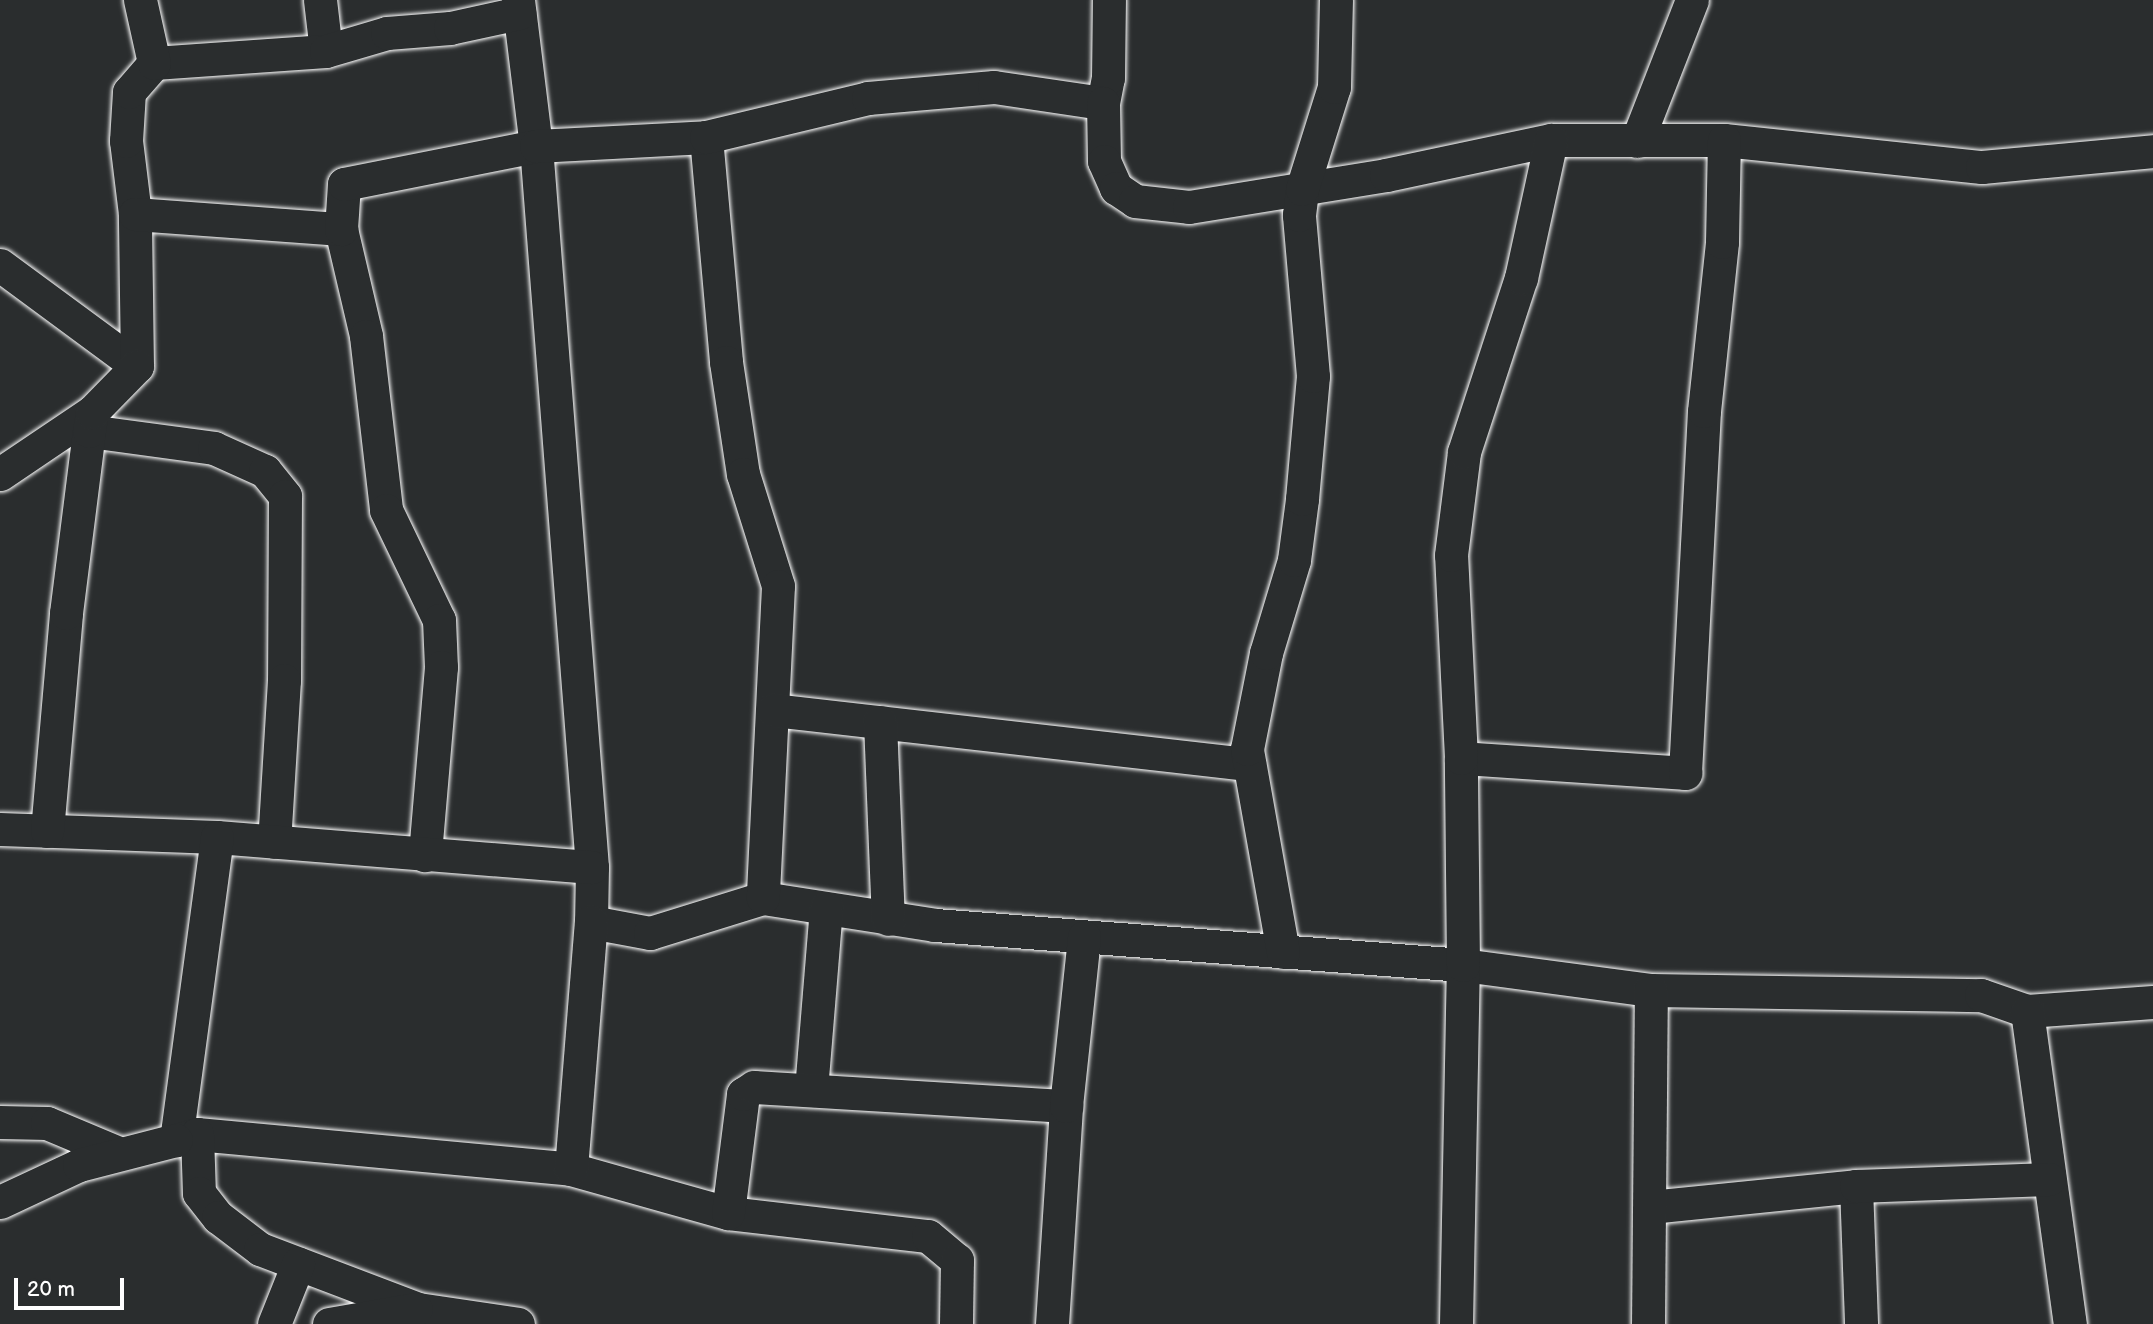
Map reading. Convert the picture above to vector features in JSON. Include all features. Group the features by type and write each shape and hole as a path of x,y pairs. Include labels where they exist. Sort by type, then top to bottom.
{"street":[{"path":"140,0 154,63"},
{"path":"320,0 326,51"},
{"path":"1109,0 1108,78 1102,103 1104,161 1116,188 1135,201 1189,207 1302,189 1551,140 1724,140 1982,167 2153,150"},
{"path":"1283,952 1249,764 1251,713 1294,560 1302,499 1313,376 1298,243 1302,189 1334,87 1336,0"},
{"path":"1637,141 1692,0"},
{"path":"0,474 91,421 136,366 135,214 126,141 129,92 154,63 326,51 387,33 450,28 518,6 536,146 592,867 591,922 571,1170"},
{"path":"425,855 441,667 439,620 386,510 366,336 341,229 344,184 536,146 706,137 868,98 995,87 1102,103"},
{"path":"706,137 726,362 743,474 778,586 763,898"},
{"path":"1456,1324 1463,965 1461,758 1451,555 1464,452 1521,278 1551,140"},
{"path":"1461,758 1685,773 1704,411 1722,242 1724,140"},
{"path":"135,214 341,229"},
{"path":"0,265 136,366"},
{"path":"47,831 66,613 91,421"},
{"path":"91,421 214,448 265,471 285,496 284,680 274,842"},
{"path":"773,710 1249,764"},
{"path":"880,722 888,919"},
{"path":"0,829 217,837 592,867"},
{"path":"217,837 186,1137 199,1193 211,1209 260,1249 418,1309 515,1324"},
{"path":"591,922 650,933 763,898 888,919 1084,937 1463,965 1651,990 1981,995 2027,1010 2153,1002"},
{"path":"811,1090 826,909"},
{"path":"1052,1324 1066,1106 1084,937"},
{"path":"1648,1324 1651,990"},
{"path":"2027,1010 2070,1324"},
{"path":"728,1213 743,1094 754,1087 1066,1106"},
{"path":"0,1122 47,1123 116,1152"},
{"path":"0,1202 116,1152 186,1137 571,1170 728,1213 928,1236 957,1260 956,1324"},
{"path":"1650,1207 1856,1186 2049,1179"},
{"path":"1856,1186 1861,1324"},
{"path":"274,1324 298,1264"},
{"path":"329,1324 418,1309"}]}
